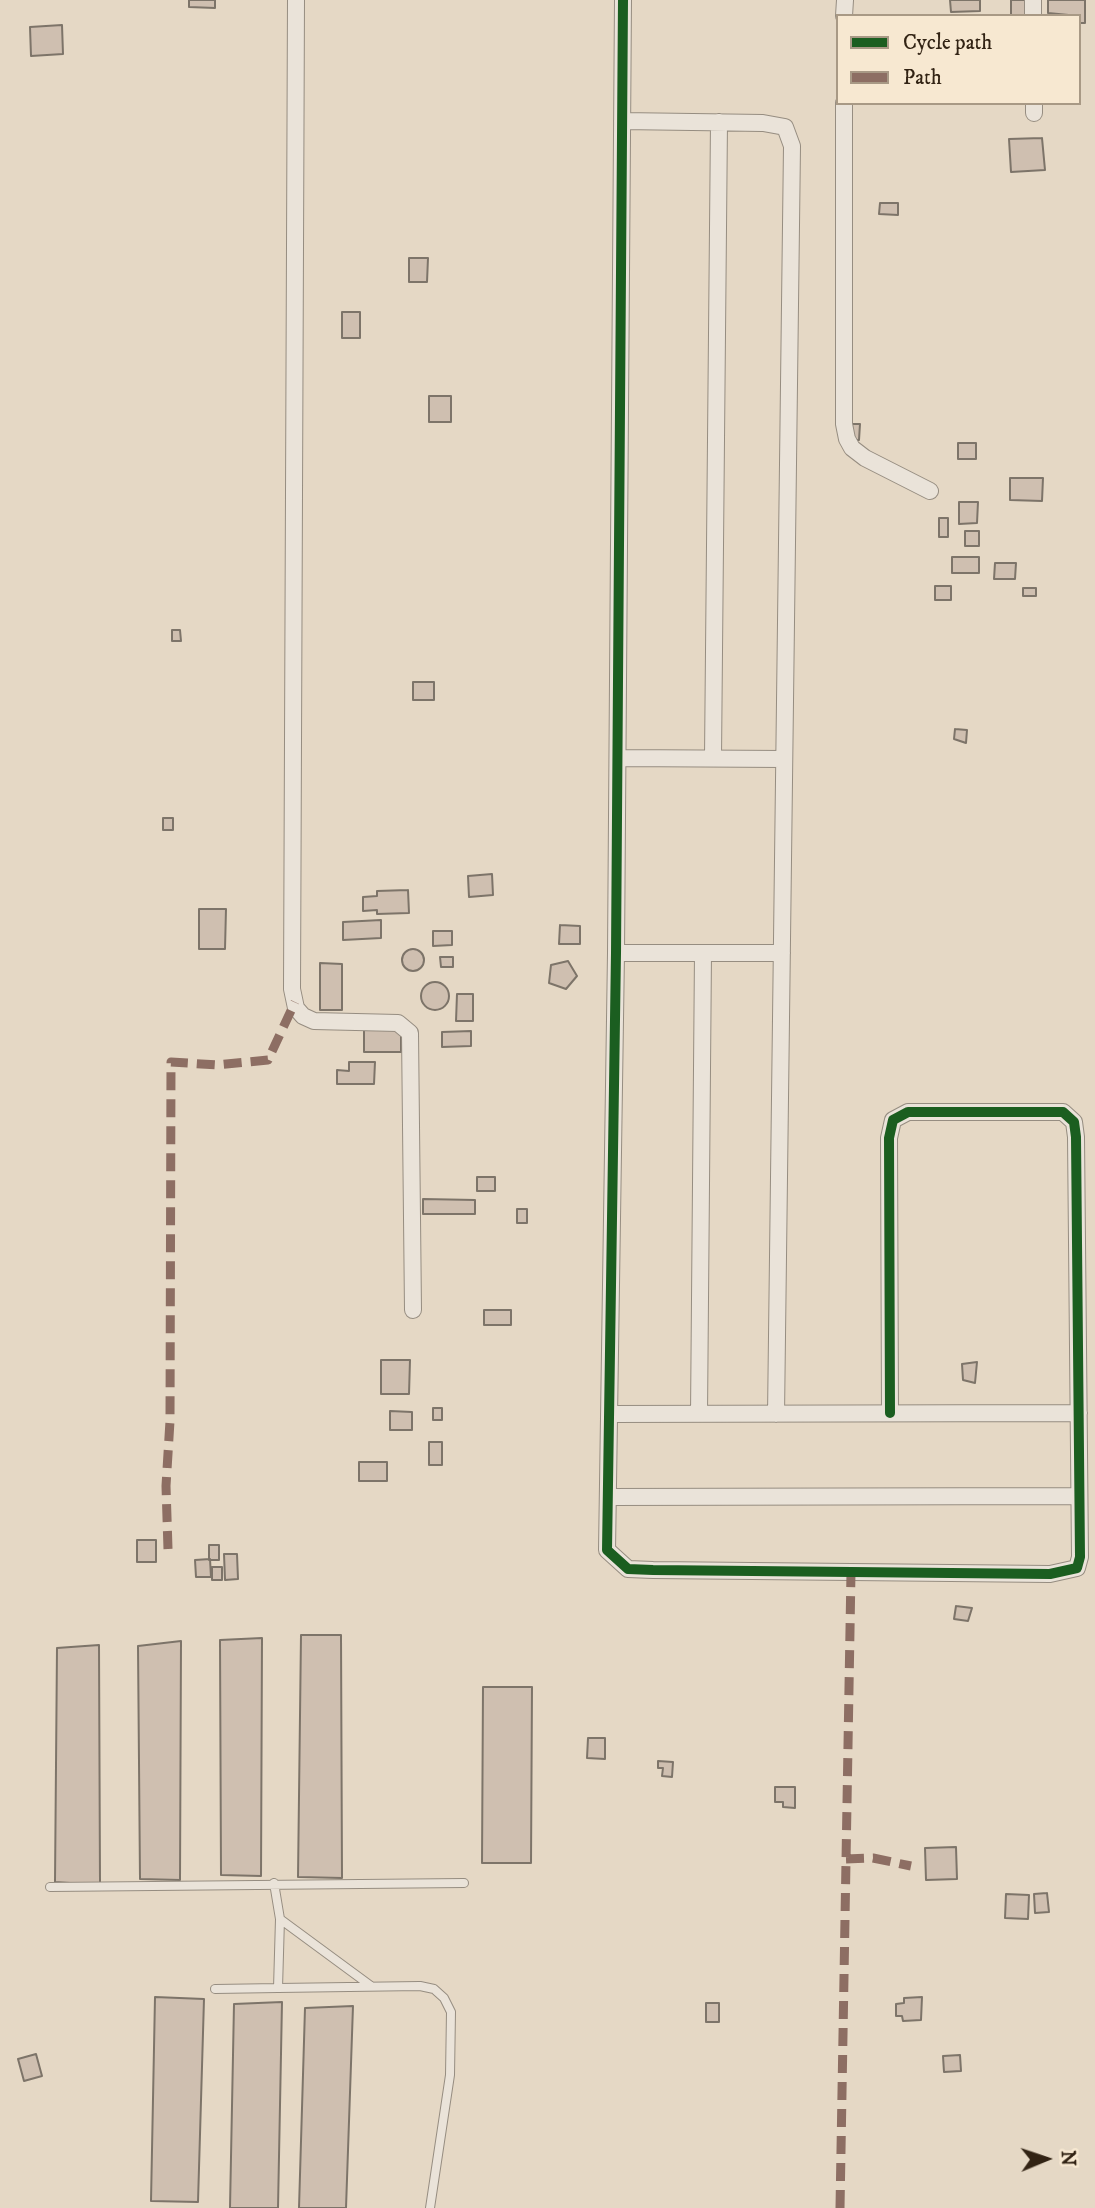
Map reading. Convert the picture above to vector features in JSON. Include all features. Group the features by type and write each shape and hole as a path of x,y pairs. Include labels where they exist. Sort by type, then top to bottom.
{"street":[{"path":"296,0 292,989 296,1007 303,1016 314,1021 398,1023 410,1033 413,1310"},
{"path":"623,0 616,953 607,1550 628,1569 1050,1574 1077,1568 1079,1413 1074,1122 1063,1112 908,1112 895,1117 891,1125 890,1413"},
{"path":"844,105 844,424 847,439 852,448 865,458 930,491"},
{"path":"622,121 763,123 785,127 792,146 776,1414"},
{"path":"713,757 719,122"},
{"path":"618,758 784,758"},
{"path":"616,953 782,953"},
{"path":"699,1414 703,953"},
{"path":"610,1414 1079,1413"},
{"path":"608,1497 1079,1496"}],"lane":[{"path":"274,1883 280,1919 278,1988"},
{"path":"50,1887 464,1883"},
{"path":"280,1919 371,1986"},
{"path":"215,1989 371,1986 434,1989 444,1998 451,2012 449,2087 430,2208"}],"building":[{"path":"189,0 215,0 215,8 189,7"},
{"path":"950,0 980,0 980,11 951,12"},
{"path":"1011,0 1027,0 1028,14 1011,14"},
{"path":"1048,0 1085,0 1085,23 1081,23 1081,14 1048,13"},
{"path":"62,25 63,54 31,56 30,27"},
{"path":"1042,138 1045,170 1011,172 1009,139"},
{"path":"880,203 898,203 898,215 879,214"},
{"path":"409,258 428,258 427,282 409,282"},
{"path":"342,312 360,312 360,338 342,338"},
{"path":"429,396 451,396 451,422 429,422"},
{"path":"852,424 860,424 859,440 851,440"},
{"path":"958,443 976,443 976,459 958,459"},
{"path":"1010,478 1043,478 1042,501 1010,500"},
{"path":"959,502 978,502 977,523 959,524"},
{"path":"939,518 948,518 948,537 939,537"},
{"path":"965,531 979,531 979,546 965,546"},
{"path":"952,557 979,557 979,573 952,573"},
{"path":"995,563 1016,563 1015,579 994,579"},
{"path":"935,586 951,586 951,600 935,600"},
{"path":"1023,588 1036,588 1036,596 1023,596"},
{"path":"172,630 180,630 181,641 172,641"},
{"path":"413,682 434,682 434,700 413,700"},
{"path":"955,729 967,730 966,743 954,739"},
{"path":"163,818 173,818 173,830 163,830"},
{"path":"492,874 493,895 469,897 468,876"},
{"path":"408,890 409,913 377,914 377,910 363,911 363,897 377,896 377,891"},
{"path":"199,909 226,909 225,949 199,949"},
{"path":"381,920 381,938 343,940 343,922"},
{"path":"560,925 580,926 580,944 559,944"},
{"path":"433,931 452,931 452,945 433,946"},
{"path":"413,949 421,952 424,960 421,968 413,971 405,968 402,960 405,952"},
{"path":"440,957 453,957 453,967 441,967"},
{"path":"568,961 577,976 566,989 549,983 551,965"},
{"path":"320,963 342,964 342,1010 320,1010"},
{"path":"435,982 445,986 449,996 445,1006 435,1010 425,1006 421,996 425,986"},
{"path":"457,994 473,994 473,1021 456,1021"},
{"path":"364,1029 401,1029 401,1052 364,1052"},
{"path":"471,1031 471,1046 442,1047 442,1032"},
{"path":"349,1062 375,1062 374,1084 337,1084 337,1070 349,1071"},
{"path":"477,1177 495,1177 495,1191 477,1191"},
{"path":"423,1199 475,1200 475,1214 423,1214"},
{"path":"517,1209 527,1209 527,1223 517,1223"},
{"path":"484,1310 511,1310 511,1325 484,1325"},
{"path":"381,1360 410,1360 409,1394 381,1394"},
{"path":"977,1362 975,1383 963,1380 962,1364"},
{"path":"433,1408 442,1408 442,1420 433,1420"},
{"path":"390,1411 412,1412 412,1430 390,1430"},
{"path":"429,1442 442,1442 442,1465 429,1465"},
{"path":"359,1462 387,1462 387,1481 359,1481"},
{"path":"137,1540 156,1540 156,1562 137,1562"},
{"path":"209,1545 219,1545 219,1560 209,1560"},
{"path":"224,1554 237,1554 238,1579 225,1580"},
{"path":"210,1559 211,1577 196,1577 195,1560"},
{"path":"212,1567 222,1567 222,1580 212,1580"},
{"path":"956,1606 972,1608 968,1621 954,1619"},
{"path":"301,1635 341,1635 342,1878 298,1877"},
{"path":"262,1638 261,1876 221,1875 220,1640"},
{"path":"181,1641 180,1880 140,1879 138,1646"},
{"path":"99,1645 100,1885 55,1882 57,1648"},
{"path":"483,1687 532,1687 531,1863 482,1863"},
{"path":"588,1738 605,1738 605,1759 587,1758"},
{"path":"658,1761 673,1762 672,1777 662,1776 663,1768 658,1768"},
{"path":"775,1787 795,1787 795,1808 783,1807 783,1802 775,1802"},
{"path":"956,1847 957,1879 926,1880 925,1848"},
{"path":"1047,1893 1049,1912 1035,1913 1034,1894"},
{"path":"1006,1894 1029,1895 1028,1919 1005,1918"},
{"path":"155,1997 204,1999 198,2202 151,2201"},
{"path":"922,1997 921,2020 903,2021 902,2016 896,2016 896,2004 904,2003 904,1998"},
{"path":"282,2002 278,2208 230,2208 234,2004"},
{"path":"706,2003 719,2003 719,2022 706,2022"},
{"path":"353,2006 346,2208 299,2208 305,2008"},
{"path":"36,2054 42,2076 24,2081 18,2059"},
{"path":"960,2055 961,2071 944,2072 943,2056"}],"marked path":[{"path":"168,1549 166,1486 170,1421 171,1062 217,1065 268,1060 295,1002"},
{"path":"840,2208 851,1572"},
{"path":"846,1859 873,1858 911,1866"}],"cycle path":[{"path":"623,0 616,953 607,1550 628,1569 653,1570 1050,1574 1077,1568 1080,1557 1076,1137 1074,1122 1063,1112 908,1112 893,1120 889,1138 890,1413"}]}
